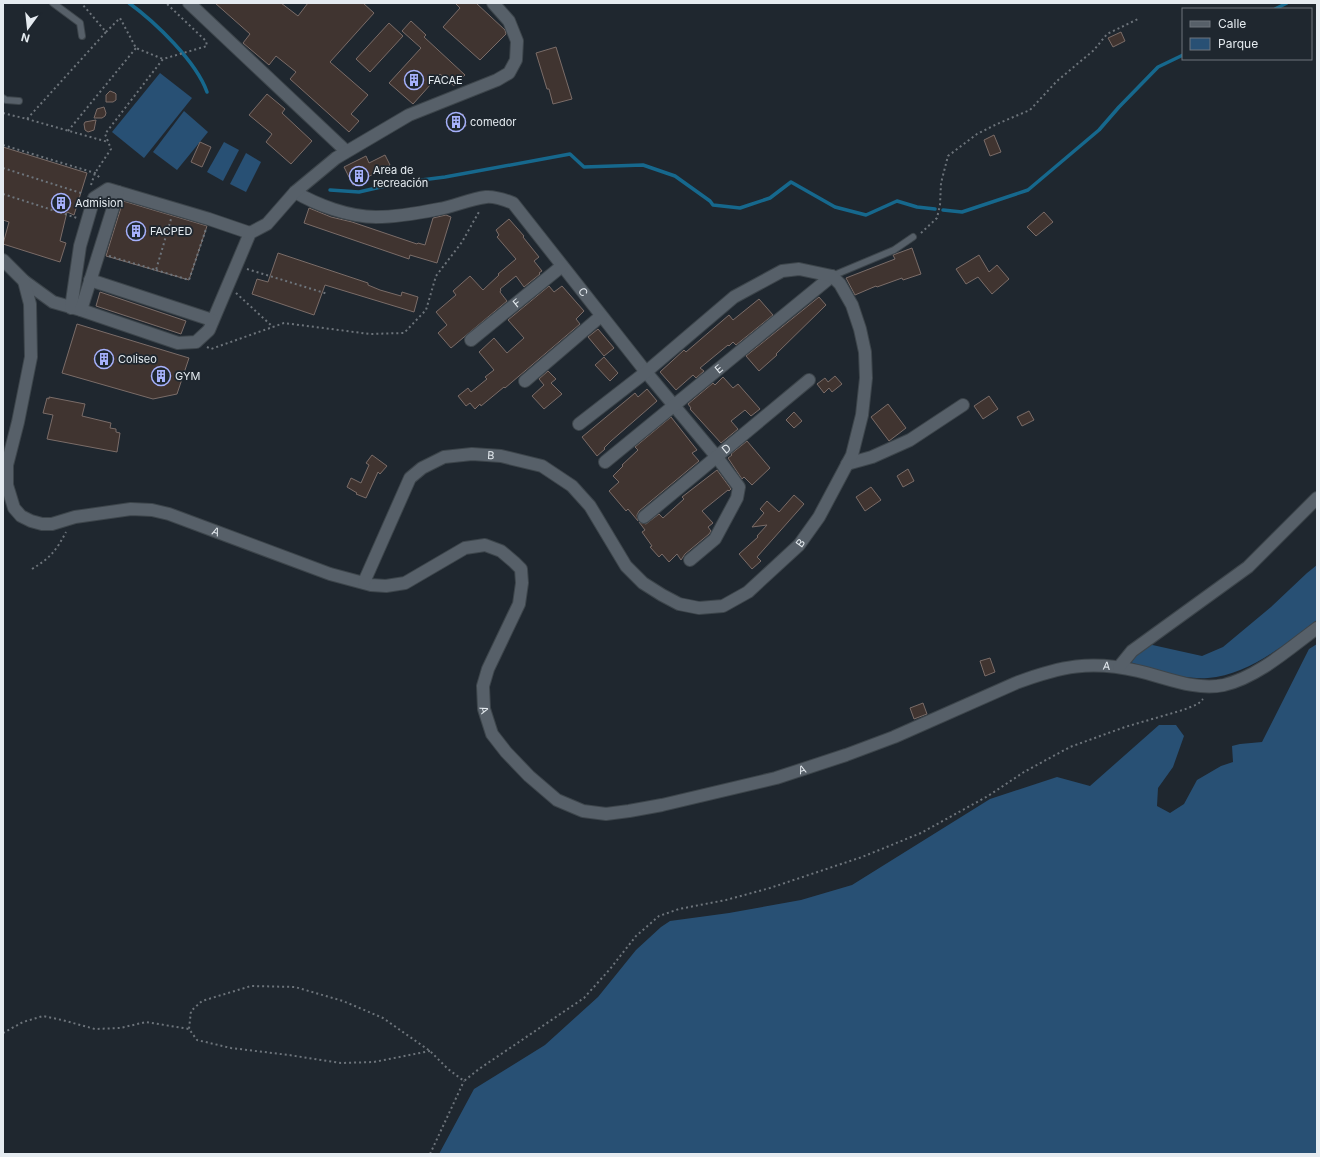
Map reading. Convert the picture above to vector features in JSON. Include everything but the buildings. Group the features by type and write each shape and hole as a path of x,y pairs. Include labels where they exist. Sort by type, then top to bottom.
{"street":[{"path":"188,3 346,151"},
{"path":"3,260 24,280 53,302 178,343 196,342 208,330 250,233 267,224 295,192 346,151 409,115 497,80 509,73 516,60 517,41 509,21 493,3"},
{"path":"76,309 80,246 94,198 113,190 209,218 250,233"},
{"path":"76,309 90,280 113,190"},
{"name":"C","path":"295,192 309,201 349,213 375,217 440,209 487,197 499,198 513,203 601,316 716,456 739,488 737,498 715,539 690,560"},
{"path":"80,246 98,253"},
{"name":"F","path":"471,340 562,266"},
{"path":"579,424 646,372 734,297 782,271 799,269 832,276"},
{"name":"E","path":"605,462 832,276"},
{"name":"B","path":"364,582 410,478 422,468 444,457 472,454 501,456 542,466 572,486 590,506 626,566 643,583 679,604 699,608 723,606 748,592 799,545 820,517 852,456 862,416 866,378 865,352 860,329 852,305 840,284 832,276"},
{"name":"A","path":"24,280 30,304 31,357 18,422 7,465 7,485 14,508 21,516 42,524 52,524 75,517 131,509 152,510 169,514 330,574 371,585 386,586 405,583 465,548 484,545 501,551 514,562 520,570 522,583 519,604 488,669 483,686 484,710 492,734 506,752 529,776 557,800 583,811 606,814 662,805 776,778 846,755 894,737 1016,683 1037,675 1064,668 1094,664 1119,667 1172,681 1206,686 1229,683 1259,670 1317,628"},
{"path":"90,280 212,320"},
{"path":"525,381 601,316"},
{"name":"D","path":"644,517 809,380"},
{"path":"847,464 872,458 910,440 963,405"},
{"path":"1119,667 1132,651 1248,567 1317,498"}],"lane":[{"path":"53,3 80,24 82,36"},
{"path":"3,98 6,100 19,101"},
{"path":"832,276 894,250 913,237"}],"path":[{"path":"84,3 83,5 106,32"},
{"path":"95,173 111,149 105,134 163,59 207,46 206,41 166,3"},
{"path":"27,119 120,18 136,48 163,59"},
{"path":"913,237 924,230 937,218 940,205 941,183 948,156 977,134 1030,110 1057,81 1094,50 1108,34 1138,19"},
{"path":"68,131 136,48"},
{"path":"3,113 108,142"},
{"path":"3,145 95,173 113,190"},
{"path":"3,168 87,195"},
{"path":"3,194 78,218"},
{"path":"196,342 211,349 284,323 370,334 404,333 426,310 436,276 462,242 487,197"},
{"path":"156,270 174,208"},
{"path":"98,253 189,280 209,218"},
{"path":"236,266 328,294"},
{"path":"228,286 274,327"},
{"path":"32,569 48,559 60,544 75,517"},
{"path":"430,1154 464,1081 479,1069 584,998 610,969 636,936 659,916 679,908 726,900 770,888 862,857 921,833 988,796 1024,772 1070,747 1125,727 1183,710 1198,704 1205,697 1206,686"},
{"path":"188,1029 191,1011 202,1001 251,986 295,987 343,1001 383,1018 430,1051 448,1069 464,1081"},
{"path":"3,1033 23,1022 43,1016 95,1028 120,1028 146,1022 188,1029 198,1040 231,1048 340,1063 374,1062 430,1051"}],"green space":[{"path":"160,73 192,98 144,158 112,132"},
{"path":"184,111 208,132 177,170 153,152"},
{"path":"224,142 239,150 223,181 207,172"},
{"path":"246,153 261,162 246,192 230,184"},
{"path":"1317,565 1317,620 1293,639 1252,665 1223,676 1199,678 1169,674 1130,662 1148,644 1202,656 1223,647 1271,607"},
{"path":"1317,644 1317,1154 439,1154 474,1089 545,1045 598,997 636,950 661,927 670,921 729,913 801,900 852,885 990,799 1057,777 1090,786 1159,725 1176,725 1184,736 1173,767 1158,788 1157,806 1170,813 1184,804 1197,780 1221,766 1233,762 1232,746 1262,742 1309,649"}],"waterway":[{"path":"129,3 174,43 194,68 202,80 207,92"},
{"path":"1277,8 1287,3"},
{"path":"943,210 962,212 1028,190 1099,130 1158,67 1182,55"},
{"path":"330,190 359,192 398,183 445,177 570,154 584,167 643,165 675,176 710,201 713,205 740,208 770,198 791,182 835,207 866,215 897,201 917,207 935,209"}],"place":[{"name":"FACAE","path":"414,80"},
{"name":"comedor","path":"456,122"},
{"name":"Area de recreación","path":"359,176"},
{"name":"Admision","path":"61,203"},
{"name":"FACPED","path":"136,231"},
{"name":"Coliseo","path":"104,359"},
{"name":"GYM","path":"161,376"}]}
